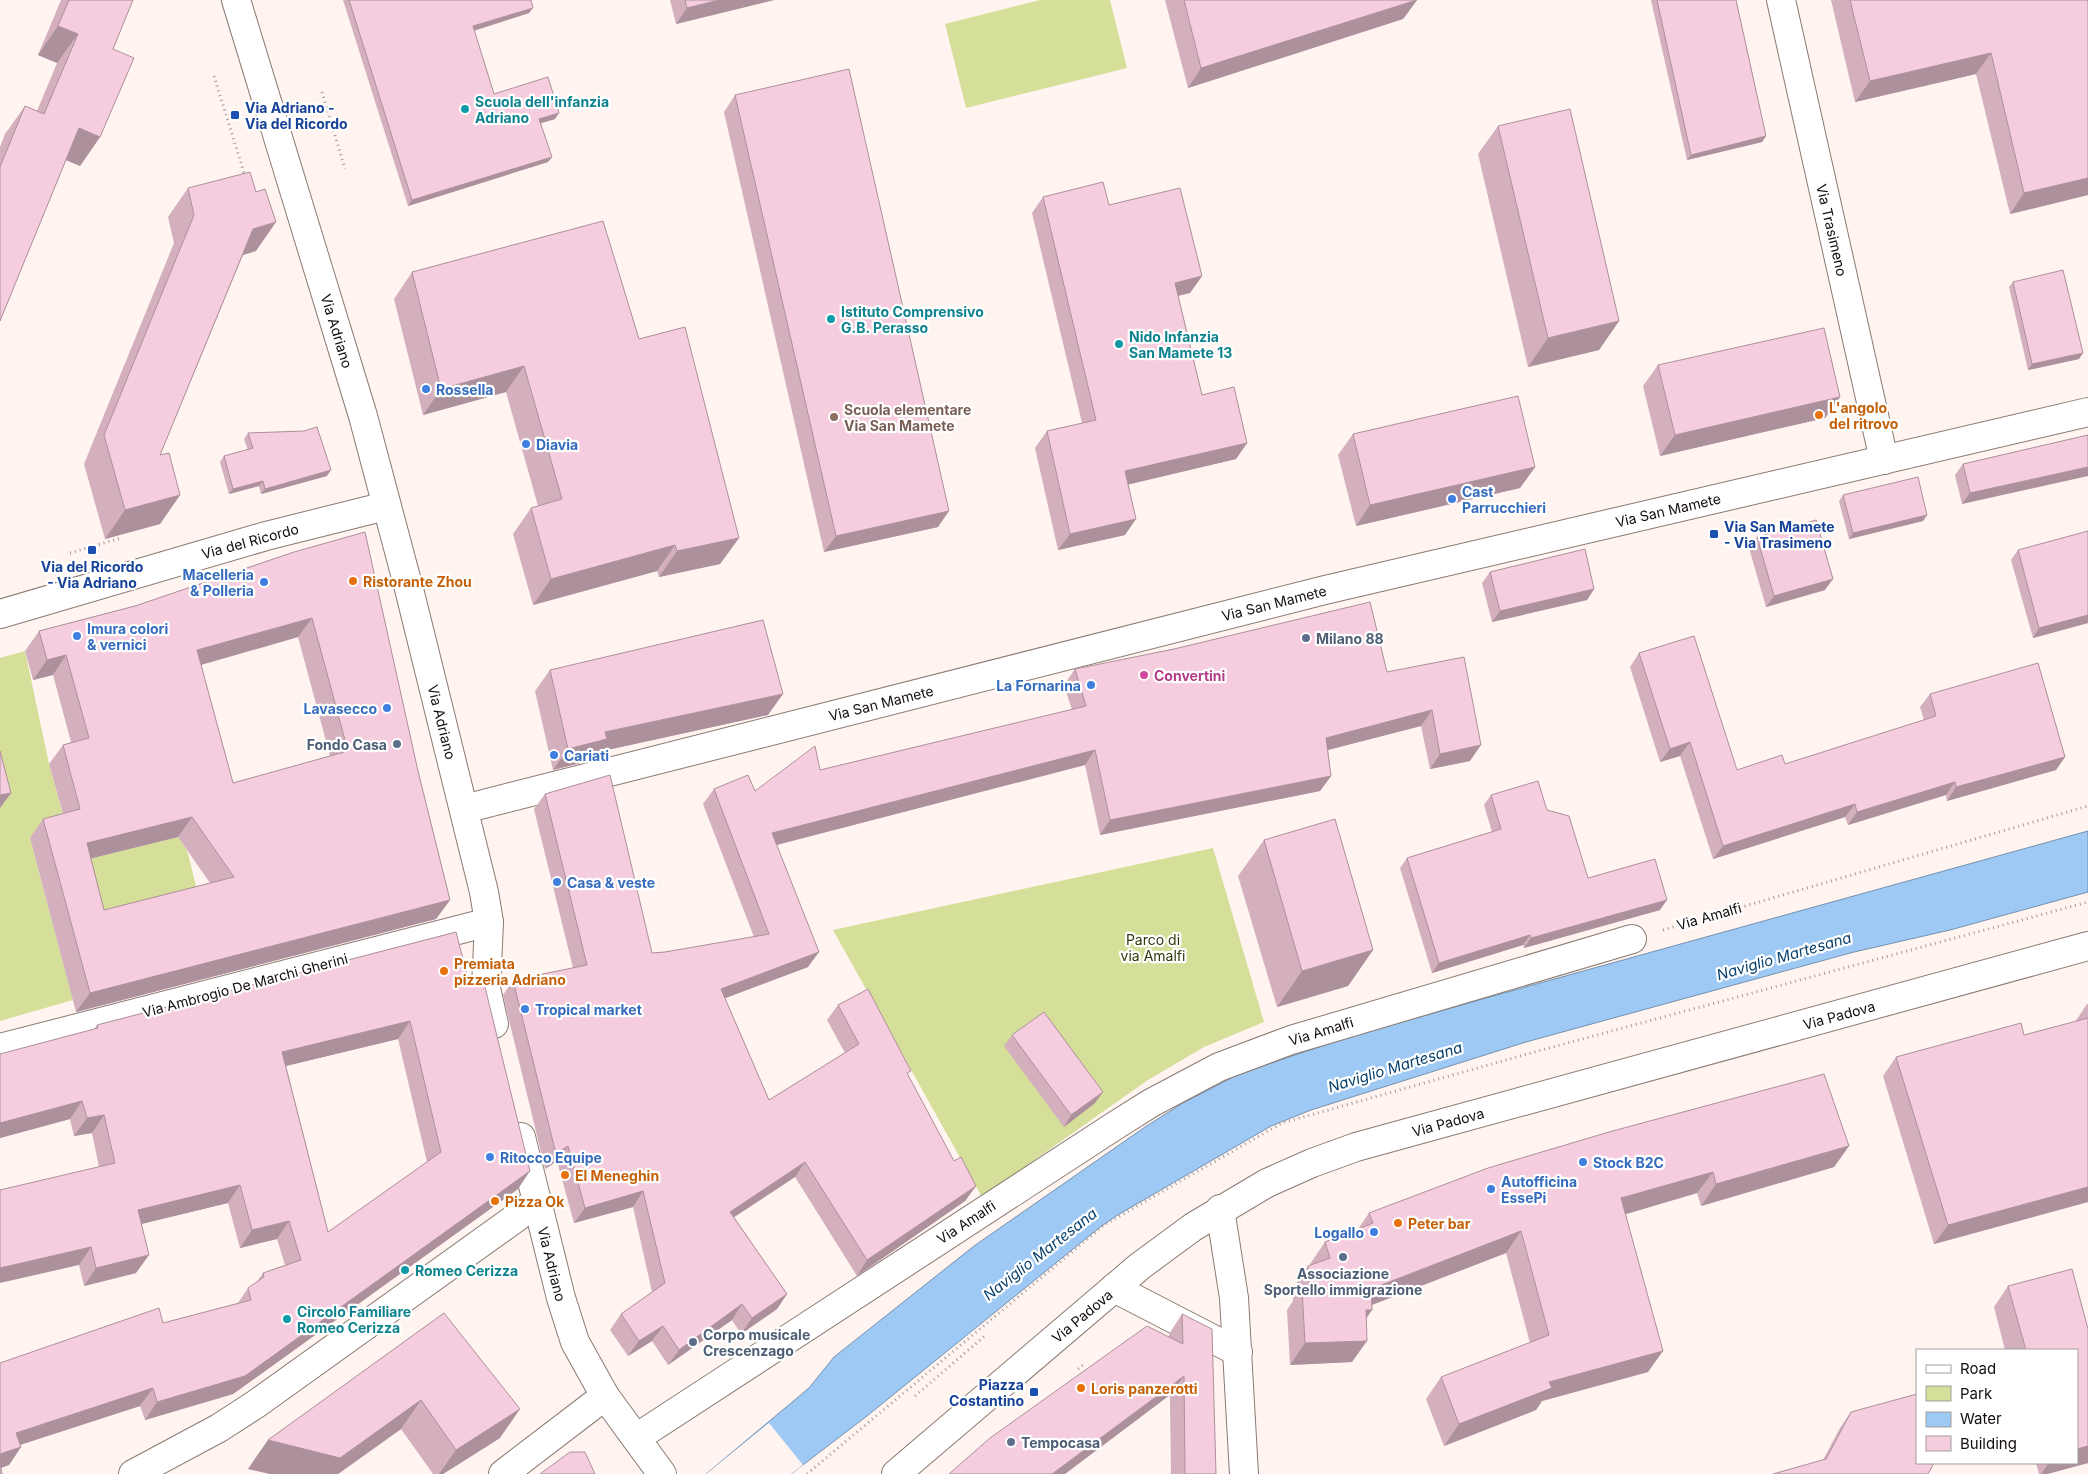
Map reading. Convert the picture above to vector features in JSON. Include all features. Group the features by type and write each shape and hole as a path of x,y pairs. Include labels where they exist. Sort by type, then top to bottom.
{"street":[{"name":"Via Adriano","path":"236,0 363,416 464,810 489,922 486,988 498,1044"},
{"name":"Via Trasimeno","path":"1781,0 1884,460"},
{"name":"Via San Mamete","path":"464,810 1199,621 2088,412"},
{"name":"Via del Ricordo","path":"0,614 266,536 386,506"},
{"name":"Via Ambrogio De Marchi Gherini","path":"0,1048 489,922"},
{"name":"Via Amalfi","path":"636,1438 1116,1125 1210,1072 1254,1053 1318,1031 1632,939"},
{"name":"Via Padova","path":"896,1474 1167,1245 1220,1209 1288,1173 1356,1147 2088,946"},
{"name":"Via Adriano","path":"514,1109 569,1328 582,1358 605,1396 636,1438"},
{"path":"133,1474 212,1432 256,1404 517,1218 536,1201"},
{"path":"1220,1209 1234,1298 1244,1474"},
{"path":"1114,1288 1238,1352"},
{"path":"503,1474 605,1396"},
{"path":"636,1438 662,1474"}],"path":[{"path":"214,76 247,182"},
{"path":"322,92 345,169"},
{"path":"70,553 121,538"},
{"name":"Via Amalfi","path":"1632,939 2088,806"},
{"path":"915,1396 988,1334"}],"green space":[{"path":"1040,0 1110,0 1127,68 966,108 945,24"},
{"path":"25,651 49,764 67,829 30,838 73,1000 0,1021 0,658"},
{"path":"178,837 187,850 200,902 144,985 73,863"},
{"name":"Parco di via Amalfi","path":"1213,848 1264,1022 1204,1047 1148,1080 982,1197 833,930"}],"water":[{"name":"Naviglio Martesana","path":"2088,831 2088,892 1950,930 1854,952 1526,1042 1311,1110 1271,1126 1116,1216 1099,1228 867,1416 791,1474 706,1474 809,1388 834,1357 974,1246 1145,1127 1183,1103 1241,1073 1346,1038 1486,998"}],"pier":[{"path":"769,1423 803,1465 791,1474 706,1474"}],"building":[{"path":"69,0 133,0 113,49 134,58 100,137 79,128 0,321 0,167 25,106 44,114 78,34 58,26"},
{"name":"Scuola dell'infanzia Adriano","path":"349,0 531,0 533,8 473,26 494,94 548,77 559,113 539,119 552,157 412,200"},
{"path":"685,0 719,0 687,8"},
{"path":"1184,0 1417,0 1201,68"},
{"path":"1657,0 1736,0 1766,136 1691,155"},
{"path":"1850,0 2088,0 2088,178 2024,193 1991,53 1870,81"},
{"name":"Istituto Comprensivo G.B. Perasso","path":"849,69 949,511 836,536 735,95"},
{"path":"1570,109 1619,321 1548,338 1498,126"},
{"path":"250,172 256,192 265,189 276,222 253,229 160,455 169,453 180,495 125,510 104,435 194,215 188,188"},
{"path":"1103,182 1109,205 1180,188 1202,276 1175,283 1202,395 1234,387 1247,443 1125,471 1136,519 1070,534 1047,431 1096,420 1043,197"},
{"path":"603,221 639,339 685,327 739,538 677,551 675,545 551,579 531,508 562,499 524,366 441,389 412,272"},
{"path":"2063,270 2083,353 2032,364 2013,282"},
{"path":"1824,328 1840,397 1675,435 1658,365"},
{"path":"1518,396 1535,467 1370,505 1353,434"},
{"path":"317,427 331,470 265,489 263,481 233,489 224,456 253,448 248,433 304,431"},
{"path":"2088,435 2088,467 1970,493 1963,464"},
{"path":"1918,477 1927,515 1853,533 1843,495"},
{"path":"1816,520 1833,579 1774,596 1757,537"},
{"path":"2088,531 2088,615 2039,628 2018,550"},
{"path":"365,532 418,771 450,900 90,993 43,819 80,809 63,745 89,738 66,655 47,660 39,631 135,606 294,552","holes":["312,618 348,751 233,783 197,650","192,817 234,877 104,910 87,843"]},
{"path":"1585,549 1594,589 1500,611 1490,572"},
{"path":"1370,602 1387,672 1464,657 1481,745 1440,754 1432,710 1326,738 1331,776 1110,820 1095,750 772,833 819,952 721,989 769,1100 859,1044 838,1005 868,989 911,1071 907,1073 954,1161 961,1157 976,1186 867,1260 805,1162 730,1212 787,1294 752,1318 742,1304 679,1350 663,1326 639,1341 621,1314 665,1283 643,1191 585,1208 568,1146 556,1154 513,980 587,965 545,794 610,775 652,953 769,934 714,789 748,775 755,791 815,746 820,770 1086,706 1075,669 1174,649"},
{"path":"763,620 783,694 605,732 607,739 568,749 550,670"},
{"path":"1694,636 1737,770 1782,755 1785,764 1936,716 1930,694 2038,663 2065,757 1956,787 1955,782 1857,812 1855,804 1723,846 1690,742 1670,749 1639,653"},
{"path":"0,751 11,793 0,795"},
{"path":"1538,781 1547,810 1569,816 1588,878 1655,859 1667,900 1531,938 1530,935 1439,963 1407,858 1501,829 1491,795"},
{"path":"1335,819 1373,950 1302,971 1264,840"},
{"path":"456,932 470,986 484,983 530,1171 245,1376 157,1402 153,1388 16,1433 21,1447 0,1454 0,1363 159,1308 163,1323 251,1300 248,1288 264,1277 263,1273 301,1260 289,1221 252,1230 240,1185 138,1210 149,1255 96,1268 91,1247 0,1268 0,1190 115,1163 104,1115 87,1118 82,1101 0,1123 0,1054 98,1028 97,1025","holes":["410,1021 441,1152 328,1232 282,1052"]},
{"path":"1044,1012 1103,1092 1071,1115 1012,1035"},
{"path":"2088,1018 2088,1187 1948,1225 1896,1057 2021,1023 2024,1035"},
{"path":"1824,1074 1849,1146 1716,1184 1713,1172 1621,1198 1663,1351 1549,1382 1552,1388 1459,1424 1441,1377 1549,1335 1521,1231 1371,1289 1372,1310 1366,1310 1367,1341 1305,1343 1302,1289 1309,1287 1308,1266 1330,1258 1325,1242 1373,1223 1369,1213 1488,1168 1609,1132"},
{"path":"2072,1269 2088,1329 2088,1446 2078,1449 2078,1349 2026,1349 2008,1286"},
{"path":"444,1313 520,1409 456,1450 421,1400 340,1458 268,1440"},
{"path":"1182,1314 1212,1329 1216,1474 1185,1474 1184,1376 1052,1474 949,1474 990,1438 1147,1326 1183,1344"},
{"path":"1916,1394 1916,1464 1933,1464 1928,1474 1773,1474 1826,1459 1851,1412"},
{"path":"570,1452 585,1452 595,1474 540,1474"}],"place":[{"name":"Scuola dell'infanzia Adriano","path":"465,109"},
{"name":"Via Adriano - Via del Ricordo","path":"235,115"},
{"name":"Istituto Comprensivo G.B. Perasso","path":"831,319"},
{"name":"Nido Infanzia San Mamete 13","path":"1119,344"},
{"name":"Rossella","path":"426,389"},
{"name":"L'angolo del ritrovo","path":"1819,415"},
{"name":"Scuola elementare Via San Mamete","path":"834,417"},
{"name":"Diavia","path":"526,444"},
{"name":"Cast Parrucchieri","path":"1452,499"},
{"name":"Via San Mamete - Via Trasimeno","path":"1714,534"},
{"name":"Via del Ricordo - Via Adriano","path":"92,550"},
{"name":"Ristorante Zhou","path":"353,581"},
{"name":"Macelleria & Polleria","path":"264,582"},
{"name":"Imura colori & vernici","path":"77,636"},
{"name":"Milano 88","path":"1306,638"},
{"name":"Convertini","path":"1144,675"},
{"name":"La Fornarina","path":"1091,685"},
{"name":"Lavasecco","path":"387,708"},
{"name":"Fondo Casa","path":"397,744"},
{"name":"Cariati","path":"554,755"},
{"name":"Casa & veste","path":"557,882"},
{"name":"Premiata pizzeria Adriano","path":"444,971"},
{"name":"Tropical market","path":"525,1009"},
{"name":"Ritocco Equipe","path":"490,1157"},
{"name":"Stock B2C","path":"1583,1162"},
{"name":"El Meneghin","path":"565,1175"},
{"name":"Autofficina EssePi","path":"1491,1189"},
{"name":"Pizza Ok","path":"495,1201"},
{"name":"Peter bar","path":"1398,1223"},
{"name":"Logallo","path":"1374,1232"},
{"name":"Associazione Sportello immigrazione","path":"1343,1257"},
{"name":"Romeo Cerizza","path":"405,1270"},
{"name":"Circolo Familiare Romeo Cerizza","path":"287,1319"},
{"name":"Corpo musicale Crescenzago","path":"693,1342"},
{"name":"Loris panzerotti","path":"1081,1388"},
{"name":"Piazza Costantino","path":"1034,1392"},
{"name":"Tempocasa","path":"1011,1442"}]}
